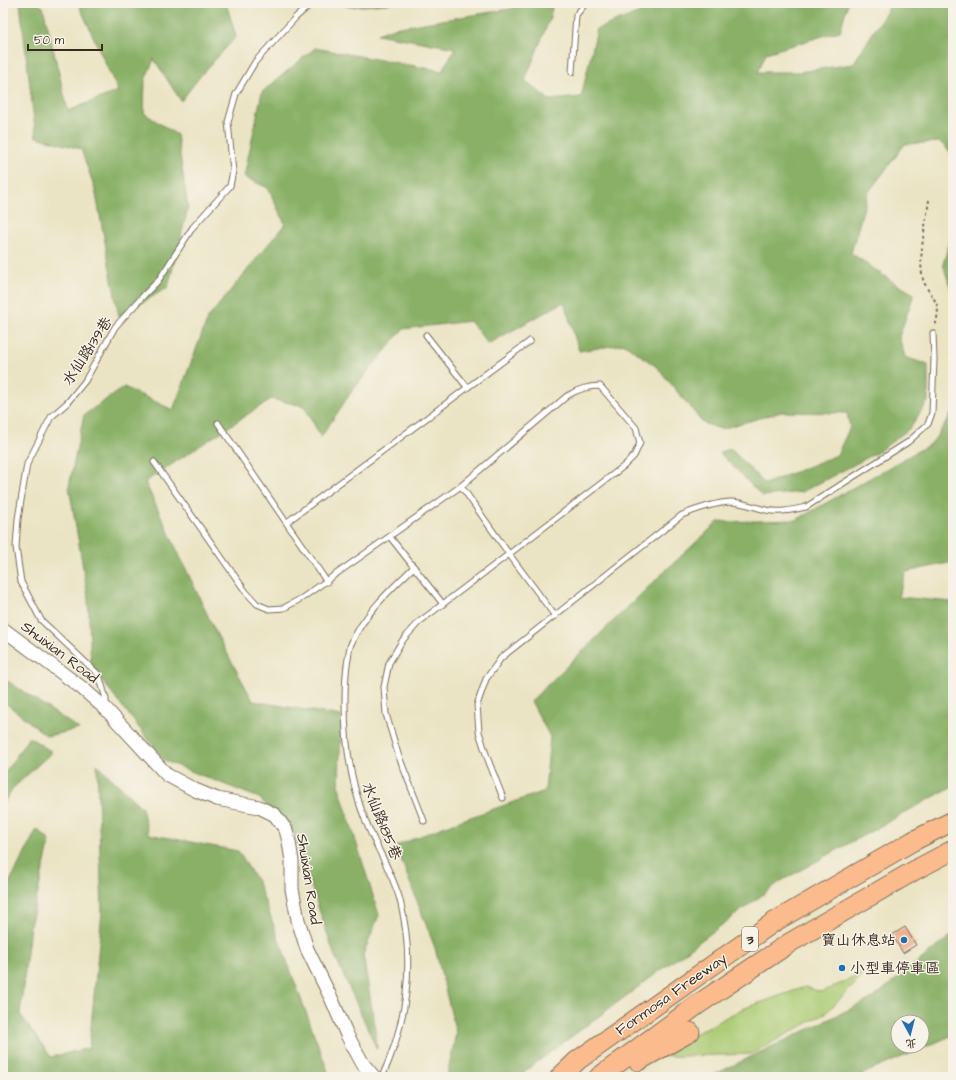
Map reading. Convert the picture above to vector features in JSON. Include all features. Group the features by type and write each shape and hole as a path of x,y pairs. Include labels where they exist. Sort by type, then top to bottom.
{"highway":[{"name":"Formosa Freeway","path":"560,1077 578,1060 774,922 913,841 953,821"},
{"name":"Formosa Freeway","path":"598,1077 697,1005 791,942 917,869 953,850"},
{"path":"608,1077 690,1032"}],"street":[{"name":"Shuixian Road","path":"3,629 82,688 106,709 167,775 195,790 217,799 259,806 275,816 286,830 292,861 292,889 298,920 307,949 347,1035 363,1064 374,1077"}],"lane":[{"name":"水仙路139巷","path":"106,709 106,699 99,675 41,620 21,582 16,548 17,526 27,464 51,417 67,403 85,381 115,327 158,281 194,227 230,186 233,171 228,122 236,94 255,62 296,17 312,3"},
{"path":"572,72 576,15 586,3"},
{"path":"503,798 479,732 478,705 486,679 501,658 682,515 715,504 730,502 768,510 787,512 806,507 908,442 928,424 932,413 934,359 933,333"},
{"path":"426,335 467,387"},
{"path":"287,522 530,341"},
{"path":"154,462 246,592 257,604 269,609 284,608 327,582 461,486 567,396 577,390 590,386 600,386 636,428 640,443 634,456 629,461 419,622 402,641 389,663 384,687 386,714 398,754 424,821"},
{"path":"218,423 327,582"},
{"path":"461,486 554,616"},
{"path":"390,537 443,604"},
{"name":"水仙路185巷","path":"382,1077 393,1053 403,1018 408,975 407,937 400,899 386,862 366,822 352,781 345,727 345,678 350,645 366,617 389,591 414,567"}],"path":[{"path":"929,200 923,246 922,275 929,294 937,306 937,320 933,333"}],"green space":[{"path":"20,3 36,3 43,7 68,111 118,91 78,3 226,3 236,37 201,75 181,101 154,59 145,80 144,113 177,135 188,208 168,287 119,317 95,189 81,149 36,137"},
{"path":"336,3 398,3 351,7"},
{"path":"532,3 553,3 550,18 525,80 549,100 581,97 597,29 662,3 848,3 840,31 766,53 758,72 799,72 853,64 892,3 953,3 953,155 940,142 905,144 868,193 851,253 893,282 914,294 899,337 905,357 928,365 928,401 909,429 878,452 802,492 762,496 719,452 731,449 765,484 837,455 850,427 847,413 781,412 721,429 703,423 658,368 625,344 579,351 564,302 488,344 470,321 403,329 352,391 321,437 304,406 271,399 145,482 215,631 253,701 341,716 339,787 379,915 363,955 375,1027 377,1049 334,954 293,832 259,798 165,761 91,666 88,597 69,486 84,415 124,387 173,410 208,318 285,224 268,188 244,177 262,92 315,48 442,71 455,48 377,34 394,28 510,9"},
{"path":"953,231 953,296 943,264"},
{"path":"953,412 953,562 906,572 898,597 953,602 953,786 781,881 517,1077 447,1077 456,1033 435,948 396,846 448,825 545,791 550,737 531,701 718,522 796,520 932,443"},
{"path":"3,678 79,729 47,736 3,701"},
{"path":"29,737 52,752 13,788 3,804 3,771 6,771"},
{"path":"97,764 142,808 148,834 238,851 258,883 330,1077 3,1077 3,887 7,887 37,829 50,841 30,926 20,1014 51,1057 89,1048 102,912"},
{"path":"953,934 953,1035 930,1045 930,1014 890,1014 890,1054 909,1054 856,1077 709,1077 873,998"},
{"path":"868,971 827,1012 751,1054 651,1057 742,1009 805,987 822,992"}],"building":[{"name":"寶山休息站","path":"905,927 916,945 903,953 892,935"}],"place":[{"name":"寶山休息站","path":"904,940"},
{"name":"小型車停車區","path":"842,968"}]}
